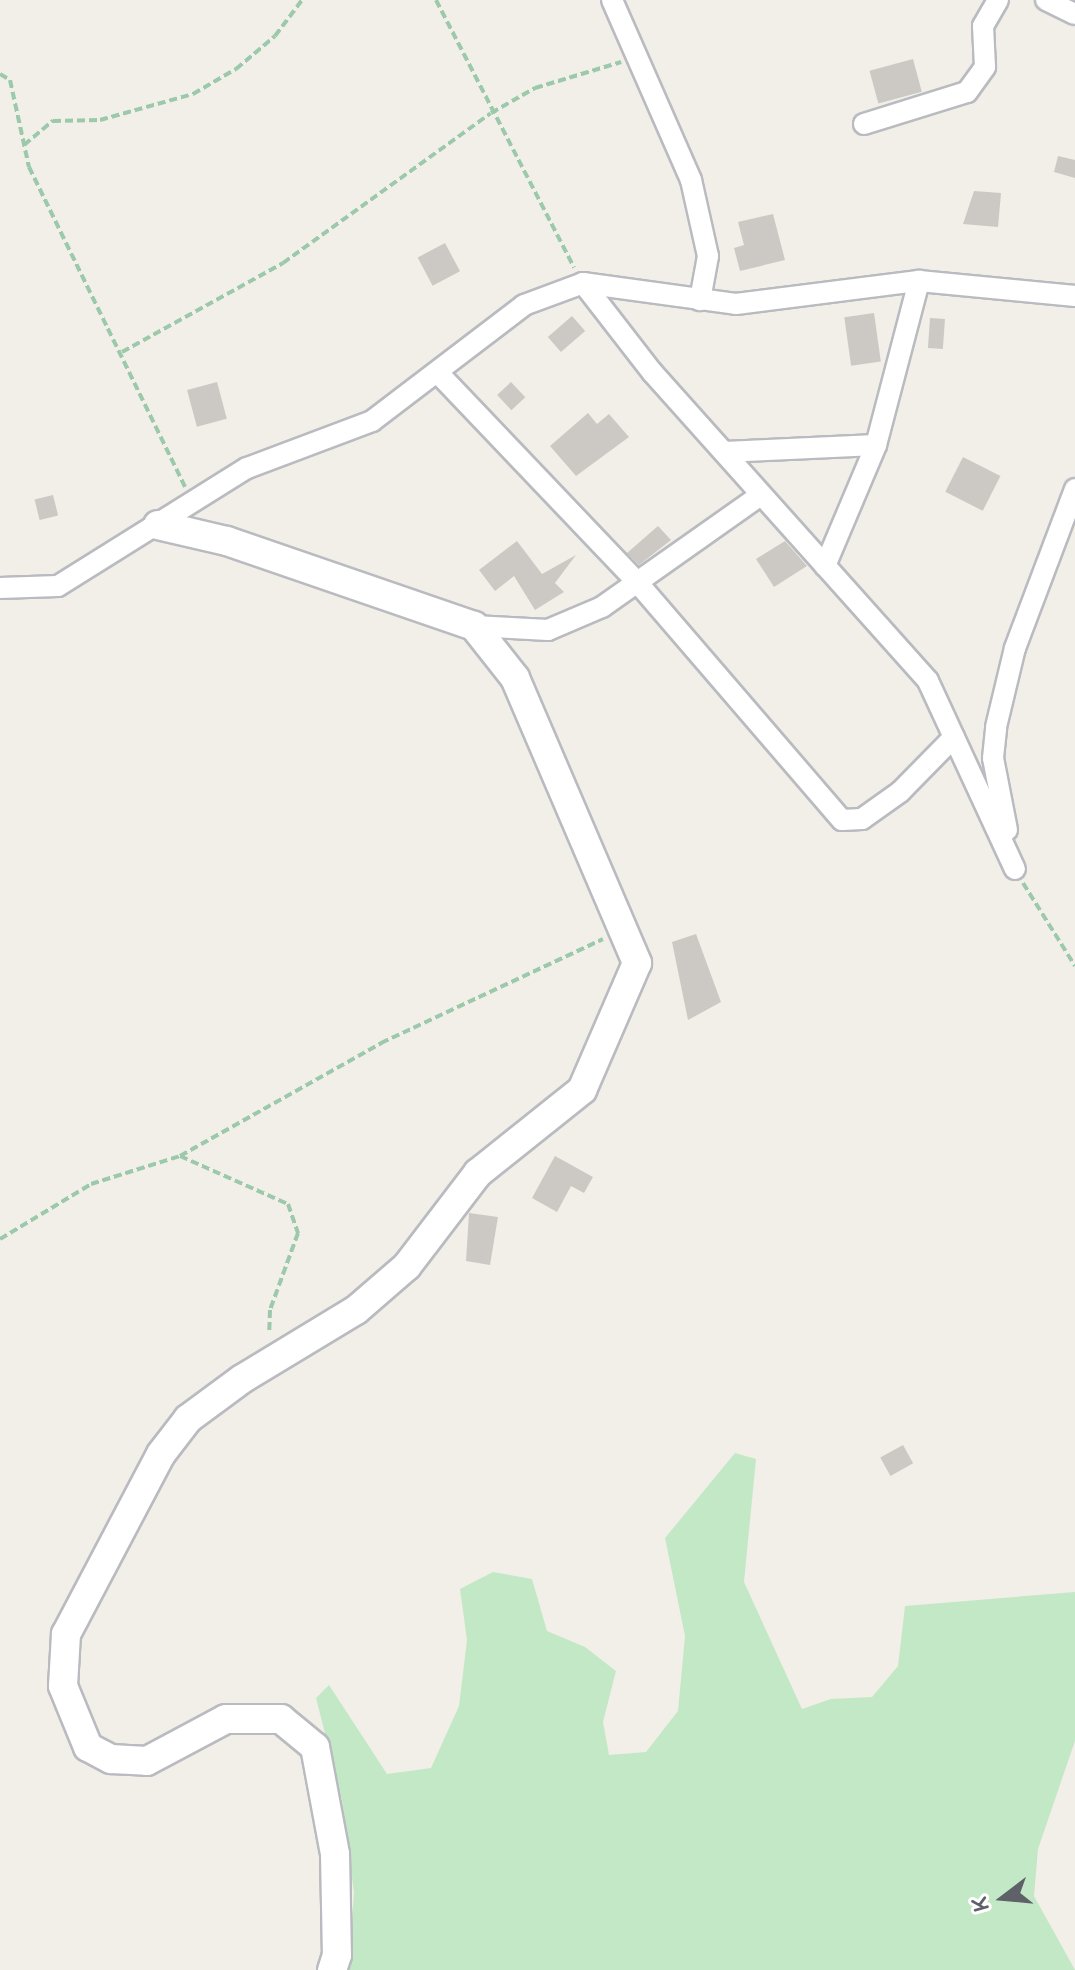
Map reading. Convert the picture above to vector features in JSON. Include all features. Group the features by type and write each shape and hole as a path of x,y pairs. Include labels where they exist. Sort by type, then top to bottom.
{"street":[{"path":"612,0 691,180 708,256 700,300"},
{"path":"864,124 967,92 985,67 983,26 998,0"},
{"path":"1046,0 1075,14"},
{"path":"825,566 876,445 919,281"},
{"path":"0,588 58,586 247,468 372,421 440,375 524,305 583,283 736,304 919,281 1075,296"},
{"path":"583,283 761,495 928,681 1015,869"},
{"path":"440,375 637,582 842,820 862,819 900,792 954,737"},
{"path":"724,452 876,445"},
{"path":"1015,869 997,790 996,727 1015,648 1075,489"},
{"path":"158,525 227,541 474,626 548,630 602,607 761,495"},
{"path":"332,1970 337,1955 335,1854 315,1747 281,1719 226,1719 147,1761 111,1759 88,1747 63,1686 66,1634 161,1454 188,1419 268,1363 366,1302 407,1266 478,1173 582,1090 637,963 515,678 474,626"}],"path":[{"path":"24,145 53,121 100,120 193,94 236,69 275,36 302,0"},
{"path":"436,0 491,113 583,283"},
{"path":"122,352 283,263 491,113 535,88 638,57"},
{"path":"0,74 10,80 24,145 192,503"},
{"path":"1015,869 1075,966"},
{"path":"0,1239 91,1184 180,1156 381,1043 623,929"},
{"path":"180,1156 288,1204 298,1233 270,1310 268,1363"}],"green space":[{"path":"735,1453 756,1459 744,1582 802,1709 831,1699 872,1697 898,1666 905,1606 1075,1592 1075,1741 1038,1849 1034,1896 1075,1970 348,1970 354,1893 342,1800 316,1698 329,1685 387,1774 431,1768 459,1706 467,1640 460,1589 493,1572 532,1579 547,1631 585,1647 616,1671 603,1722 609,1755 646,1752 678,1711 685,1636 665,1538"}],"building":[{"path":"913,59 922,92 878,103 870,71"},
{"path":"1058,156 1075,160 1075,178 1054,172"},
{"path":"974,191 1001,193 998,227 963,224"},
{"path":"773,214 785,260 740,271 734,248 744,245 738,222"},
{"path":"445,243 460,271 433,286 418,258"},
{"path":"874,313 881,362 851,366 844,317"},
{"path":"572,316 585,331 561,352 548,337"},
{"path":"930,318 945,319 943,349 928,348"},
{"path":"217,382 227,419 197,427 187,390"},
{"path":"511,382 525,397 511,410 497,395"},
{"path":"588,413 597,424 609,414 629,437 576,476 550,446"},
{"path":"963,457 1000,476 983,511 945,492"},
{"path":"53,495 58,515 40,520 35,500"},
{"path":"658,526 671,540 639,565 627,553"},
{"path":"517,541 542,574 576,555 555,583 564,592 535,610 514,576 495,591 479,570"},
{"path":"785,541 807,566 774,587 756,559"},
{"path":"696,934 721,1002 688,1020 672,942"},
{"path":"555,1156 593,1177 584,1193 571,1186 557,1212 532,1198"},
{"path":"469,1213 498,1217 490,1265 466,1261"},
{"path":"903,1445 913,1463 890,1476 880,1458"}]}
